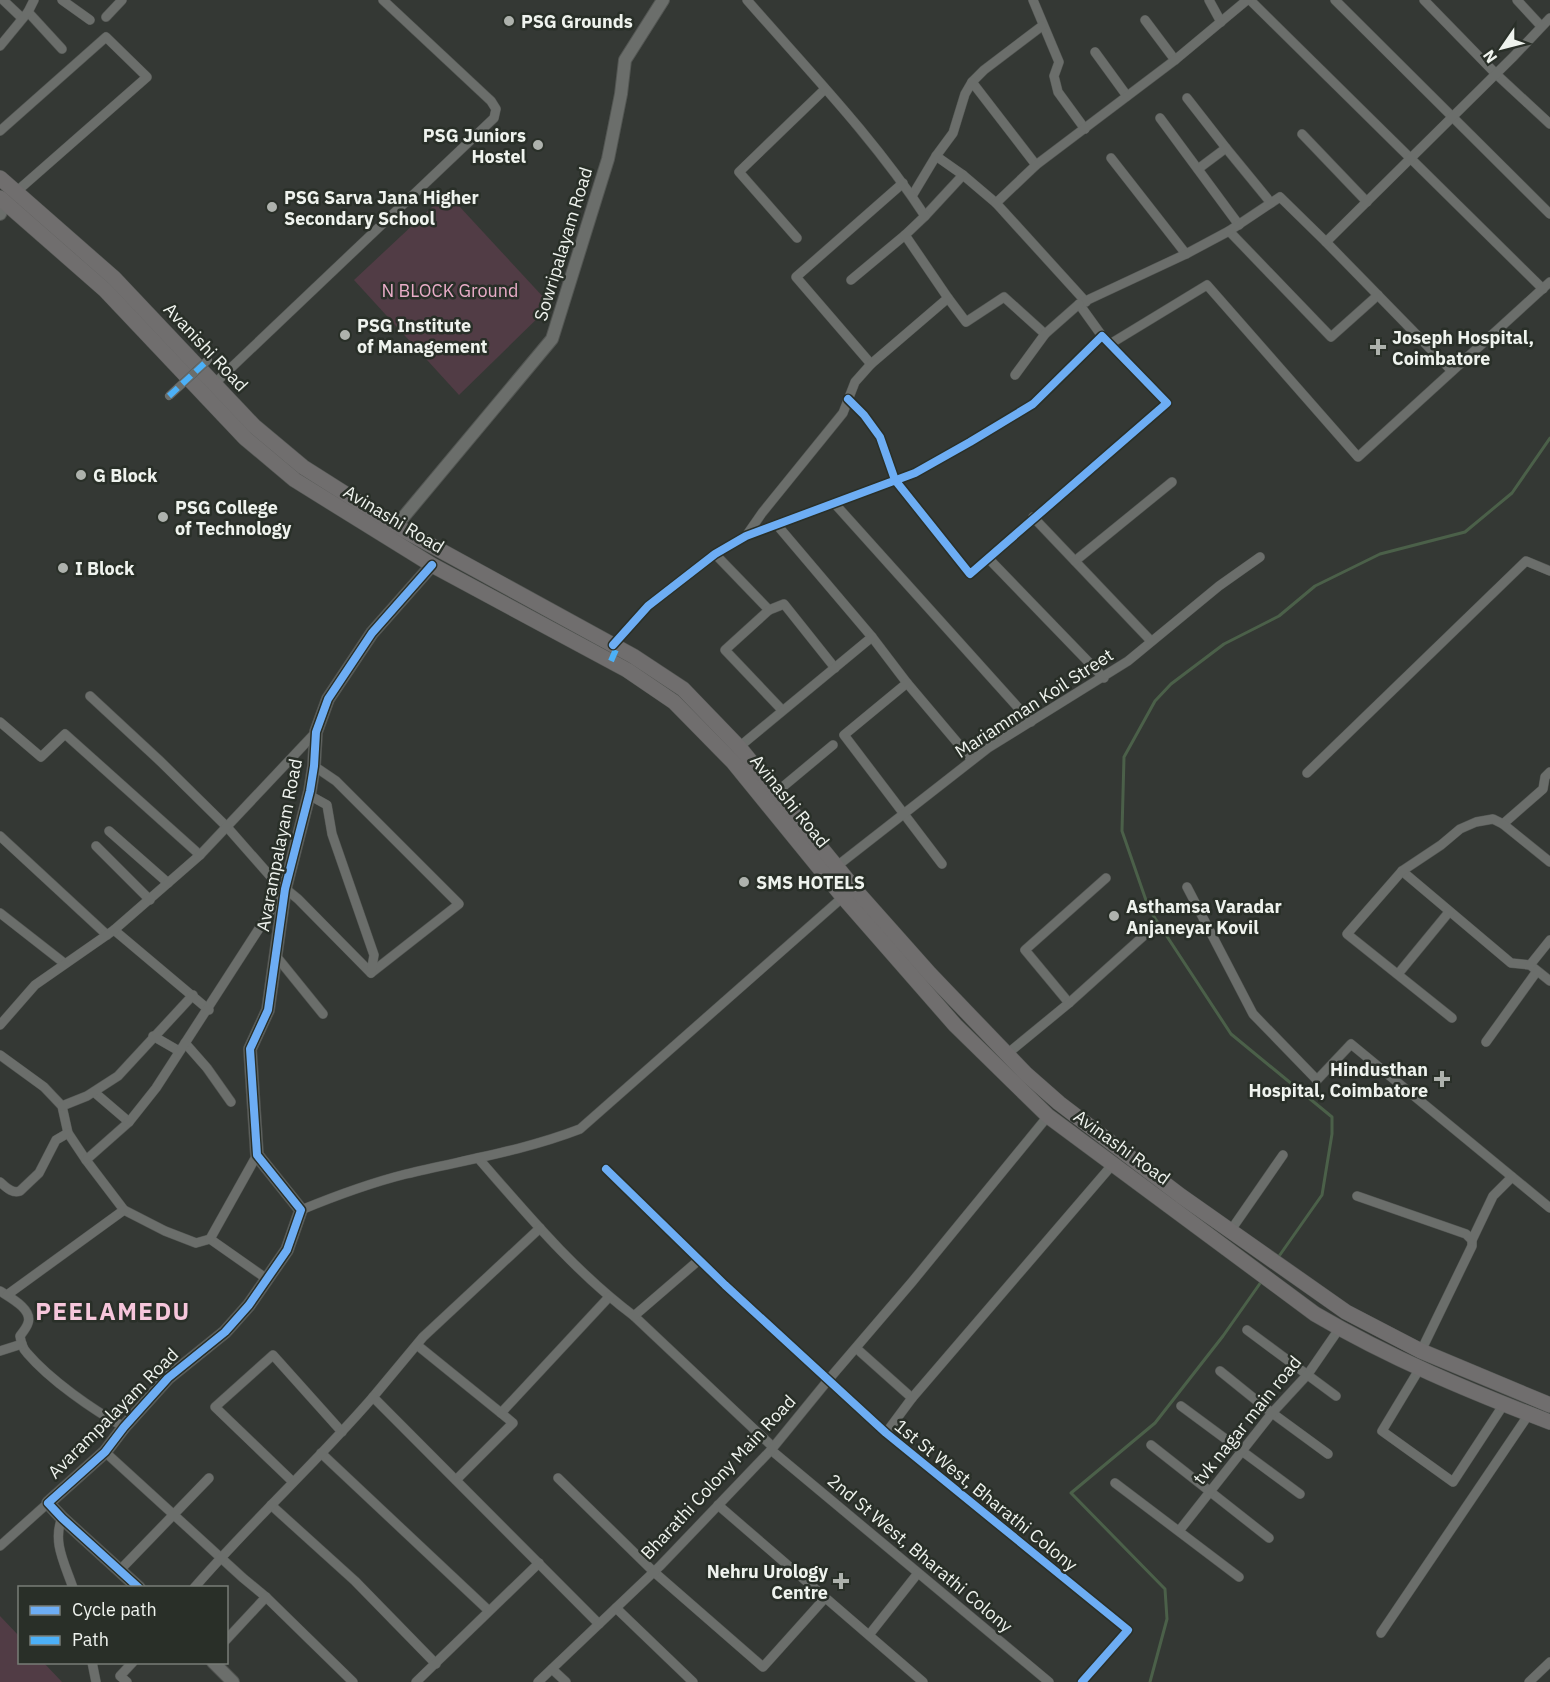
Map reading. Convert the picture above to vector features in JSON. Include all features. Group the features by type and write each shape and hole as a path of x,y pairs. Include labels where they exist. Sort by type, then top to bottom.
{"main road":[{"name":"Avanishi Road","path":"0,178 5,202 114,278 254,426 303,467 396,526"},
{"name":"Avinashi Road","path":"5,202 105,290 245,438 296,480 432,566 627,670 674,702 748,770 837,866 930,974 1007,1054 1059,1103 1181,1196 1346,1312 1421,1351 1550,1405"},
{"name":"Avinashi Road","path":"396,526 633,656 683,689 739,747 748,770"},
{"name":"Avinashi Road","path":"771,797 843,897 955,1025 1048,1116 1315,1314 1339,1329 1468,1391 1550,1422"}],"street":[{"path":"3,0 25,15 62,49"},
{"path":"0,46 34,0"},
{"path":"62,0 90,20"},
{"path":"106,17 122,0"},
{"path":"214,384 494,118 496,109 491,101 382,0"},
{"name":"Sowripalayam Road","path":"396,526 552,339 608,159 621,94 625,60 663,0"},
{"path":"747,0 903,183 925,216"},
{"path":"1033,0 1059,62 1054,76 1058,92 1085,129"},
{"path":"1209,0 1221,22"},
{"path":"613,645 648,606 715,554 746,536 915,473 1033,404 1106,340 1207,285 1358,457 1546,286 1411,159 1249,0 1175,60 1036,165 996,203"},
{"path":"1335,0 1550,214"},
{"path":"1424,0 1496,74 1550,124"},
{"path":"1517,0 1541,26"},
{"path":"1326,242 1550,18"},
{"path":"1145,20 1175,60"},
{"path":"912,196 952,133 965,94 972,82 984,70 1042,26"},
{"path":"0,131 106,37 147,77 5,202"},
{"path":"1095,52 1127,96"},
{"path":"972,82 1036,165"},
{"path":"796,238 739,172 825,89"},
{"path":"1187,98 1271,203"},
{"path":"1160,118 1239,225"},
{"path":"1302,134 1367,202"},
{"path":"1198,169 1226,148"},
{"path":"848,399 864,415 880,437 895,480 970,574 1167,403 1106,340 1083,303 996,203 936,156"},
{"path":"1111,158 1186,254"},
{"path":"851,280 905,235 963,175"},
{"path":"870,364 796,277 903,183"},
{"path":"1015,375 1045,334 1083,303 1229,231 1280,197 1452,371"},
{"path":"1229,231 1331,337 1378,295"},
{"path":"905,235 966,322 1004,297 1045,334"},
{"path":"746,536 843,413 855,382 870,364 948,298"},
{"path":"169,396 208,360"},
{"path":"1075,561 1172,482"},
{"path":"835,504 1031,722"},
{"path":"1033,517 1151,641"},
{"path":"777,525 972,760"},
{"path":"715,554 769,610"},
{"name":"Mariamman Koil Street","path":"837,866 988,748 1104,678 1219,586 1260,557"},
{"path":"988,558 1104,678"},
{"path":"1307,773 1526,561 1550,571"},
{"name":"Avarampalayam Road","path":"257,1155 250,1049 268,1010 285,889 309,795 316,732 328,699 372,633 432,566"},
{"path":"782,710 725,650 769,610 784,604 835,668"},
{"path":"739,747 872,637"},
{"path":"908,683 844,735 942,864"},
{"path":"90,696 227,827 272,877 298,899 371,973"},
{"path":"0,722 41,757 65,734 200,855"},
{"path":"0,1025 35,985 111,932 200,855 316,732"},
{"path":"771,797 833,745"},
{"path":"314,766 336,781 459,904 371,973"},
{"path":"1503,824 1547,791 1545,777 1550,772"},
{"path":"309,795 327,804 332,834 374,955 371,973"},
{"path":"1452,1018 1347,934 1402,871 1441,845 1460,829 1476,822 1492,819 1503,824 1550,862"},
{"path":"109,831 168,884"},
{"path":"0,836 111,932 208,1010"},
{"path":"96,846 150,900"},
{"path":"1402,871 1511,963 1534,968 1550,981"},
{"path":"1069,1003 1024,950 1106,878"},
{"path":"1186,887 1253,1014 1317,1080 1351,1044 1550,1208"},
{"path":"86,1161 129,1122 156,1088 285,889"},
{"path":"0,1054 44,1087 62,1106 68,1133 86,1161 124,1210 165,1231 196,1243 210,1239 257,1155 301,1210 345,1192 394,1177 545,1143 580,1129 843,897"},
{"path":"1398,974 1449,912"},
{"path":"0,913 64,963"},
{"path":"1007,1054 1069,1003 1149,931"},
{"path":"1486,1042 1550,940"},
{"path":"276,956 323,1014"},
{"path":"62,1106 94,1092 118,1076 192,995"},
{"path":"153,1036 182,1047 207,1068 231,1102"},
{"path":"94,1092 129,1122"},
{"name":"Bharathi Colony Main Road","path":"538,1682 654,1572 772,1449 1048,1116"},
{"path":"0,1182 10,1190 20,1191 39,1173 53,1143 68,1133"},
{"path":"1231,1230 1283,1155"},
{"name":"2nd St West, Bharathi Colony","path":"478,1158 573,1265 634,1316 772,1449 1049,1682"},
{"path":"886,1433 912,1398 1113,1164"},
{"name":"1st St West, Bharathi Colony","path":"606,1169 699,1260 886,1433 1128,1629 1082,1682"},
{"path":"1421,1351 1472,1246 1472,1240 1493,1196 1512,1177"},
{"path":"1357,1197 1466,1234 1472,1240"},
{"path":"124,1210 3,1293 22,1307 29,1316 29,1321 20,1336 25,1352 58,1382 99,1413 124,1427"},
{"name":"Avarampalayam Road","path":"138,1586 48,1503 105,1452 168,1378 225,1332 249,1305 287,1250 301,1210"},
{"path":"195,1586 342,1432 423,1337 540,1228"},
{"path":"210,1239 267,1280"},
{"path":"634,1316 699,1260"},
{"path":"501,1413 609,1297"},
{"name":"tvk nagar main road","path":"1179,1531 1272,1413 1308,1374 1339,1329"},
{"path":"1247,1330 1336,1396"},
{"path":"0,1351 21,1344"},
{"path":"417,1345 513,1423 456,1480"},
{"path":"856,1348 912,1398"},
{"path":"293,1482 215,1407 273,1355 342,1432"},
{"path":"1420,1368 1382,1431 1453,1482 1504,1404"},
{"path":"1220,1371 1328,1454"},
{"path":"373,1397 599,1624"},
{"path":"1181,1406 1300,1494"},
{"path":"1381,1633 1529,1414"},
{"path":"1150,1445 1212,1491 1269,1538"},
{"path":"105,1452 220,1558 266,1597 353,1682"},
{"path":"321,1453 488,1610"},
{"path":"120,1570 209,1478"},
{"path":"558,1478 654,1572 763,1667 825,1598"},
{"path":"1114,1483 1239,1577"},
{"path":"0,1546 48,1503"},
{"path":"271,1505 355,1581 436,1664"},
{"path":"718,1505 869,1635 917,1680"},
{"path":"62,1518 58,1528 57,1542 73,1586"},
{"path":"416,1682 539,1563"},
{"path":"869,1635 918,1573"},
{"path":"228,1639 266,1597"},
{"path":"616,1608 693,1682"},
{"path":"1529,1682 1550,1662"},
{"path":"92,1664 96,1682"},
{"path":"127,1682 120,1676 131,1664"},
{"path":"215,1664 233,1682"},
{"path":"552,1669 566,1682"}],"green space":[{"name":"N BLOCK Ground","path":"447,193 546,300 547,309 459,395 354,280"},
{"path":"0,1616 18,1635 18,1664 45,1664 62,1682 0,1682"}],"waterway":[{"path":"1277,1259 1322,1195 1332,1134 1332,1117 1231,1034 1149,909 1122,831 1124,757 1155,701 1171,684 1224,644 1279,616 1315,586 1380,554 1465,532 1512,493 1550,438"},
{"path":"1150,1682 1167,1619 1165,1589 1071,1493 1155,1423 1223,1336 1261,1282"}],"marked path":[{"path":"169,396 208,360"},
{"path":"611,661 617,647"}],"cycle path":[{"path":"613,645 648,606 715,554 746,536 915,473 1033,404 1102,336 1167,403 970,574 895,480 880,437 864,415 848,399"},
{"path":"137,1586 48,1503 105,1452 168,1378 225,1332 249,1305 287,1250 301,1210 257,1155 250,1049 268,1010 285,889 310,791 316,732 328,699 372,633 432,565"},
{"path":"606,1169 725,1285 886,1433 1128,1630 1082,1682"}],"place":[{"name":"PSG Grounds","path":"509,21"},
{"name":"PSG Juniors Hostel","path":"538,145"},
{"name":"PSG Sarva Jana Higher Secondary School","path":"272,207"},
{"name":"PSG Institute of Management","path":"345,335"},
{"name":"Joseph Hospital, Coimbatore","path":"1378,347"},
{"name":"G Block","path":"81,475"},
{"name":"PSG College of Technology","path":"163,517"},
{"name":"I Block","path":"63,568"},
{"name":"SMS HOTELS","path":"744,882"},
{"name":"Asthamsa Varadar Anjaneyar Kovil","path":"1114,916"},
{"name":"Hindusthan Hospital, Coimbatore","path":"1442,1079"},
{"name":"Nehru Urology Centre","path":"841,1581"}],"district":[{"name":"PEELAMEDU","path":"113,1311"}]}
